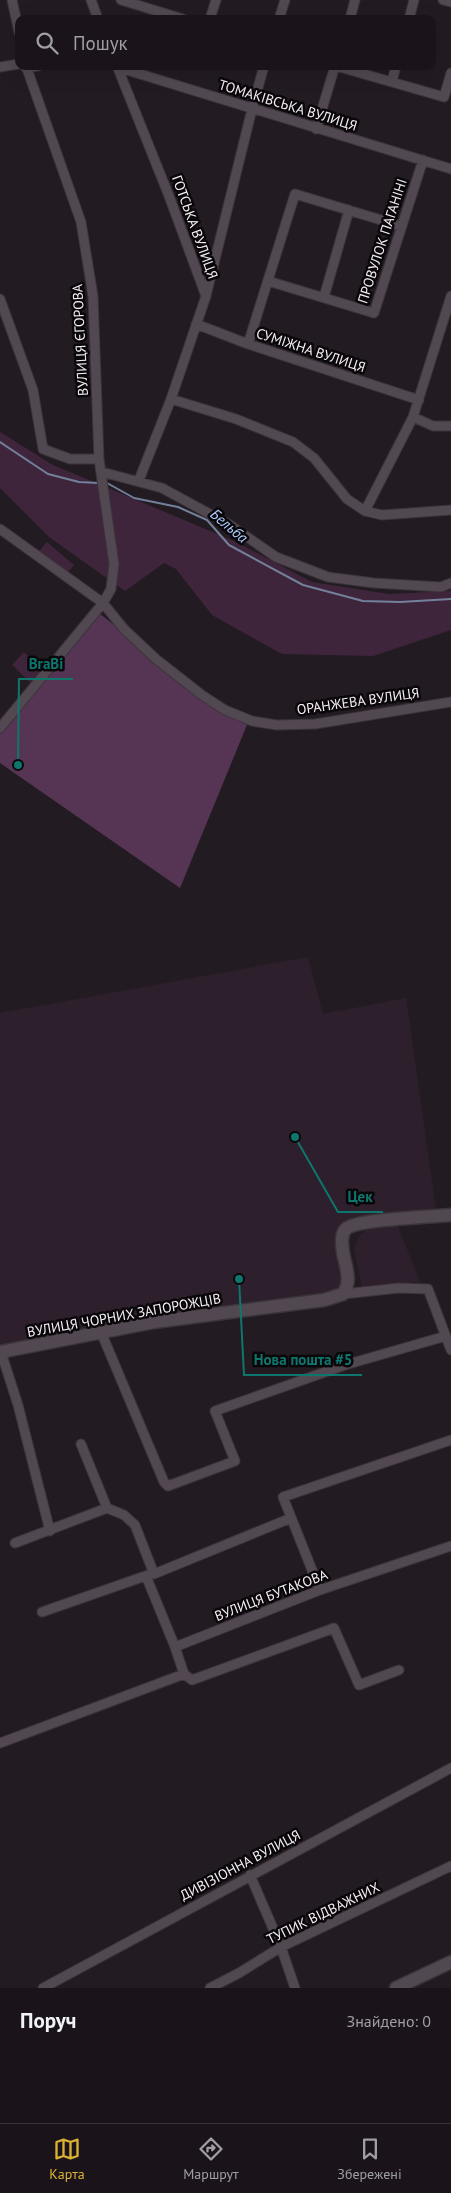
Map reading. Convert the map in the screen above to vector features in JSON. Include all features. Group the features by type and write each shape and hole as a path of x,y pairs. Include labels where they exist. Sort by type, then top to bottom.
{"street":[{"path":"12,0 15,15"},
{"path":"91,0 97,15"},
{"path":"121,0 149,4 174,15"},
{"path":"211,15 216,0"},
{"path":"280,15 285,0"},
{"path":"351,15 355,0"},
{"path":"410,15 414,0"},
{"path":"443,0 451,2"},
{"path":"0,68 15,67"},
{"name":"ВУЛИЦЯ ЄГОРОВА","path":"0,728 102,603 111,588 114,564 103,474 99,459 93,296 81,222 25,70"},
{"name":"ГОТСЬКА ВУЛИЦЯ","path":"119,70 169,196 206,296 172,399 140,480"},
{"name":"ТОМАКІВСЬКА ВУЛИЦЯ","path":"130,70 316,129 451,169"},
{"path":"206,296 263,70"},
{"path":"316,129 335,70"},
{"path":"351,70 444,97 451,73"},
{"path":"392,81 395,70"},
{"name":"ПРОВУЛОК ПАГАНІНІ","path":"268,281 374,313 423,160"},
{"path":"248,344 295,194 401,226"},
{"path":"324,297 349,210"},
{"path":"365,511 413,417 451,296"},
{"path":"0,299 34,390 43,449 70,459 99,459"},
{"name":"СУМІЖНА ВУЛИЦЯ","path":"196,324 248,344 419,400"},
{"path":"172,399 236,419 293,442 314,458 346,499 365,511 382,515 451,510"},
{"path":"413,417 433,426 451,426"},
{"path":"103,474 140,480 162,488 230,525 276,557 328,576 374,583 441,587 451,583"},
{"name":"ОРАНЖЕВА ВУЛИЦЯ","path":"0,529 102,603 124,629 161,663 225,710 252,721 277,725 315,724 451,702"},
{"path":"343,1294 349,1282 342,1245 342,1235 346,1229 353,1225 398,1218 451,1215"},
{"name":"ВУЛИЦЯ ЧОРНИХ ЗАПОРОЖЦІВ","path":"0,1352 154,1322 324,1300 343,1294 399,1288 428,1289 446,1336"},
{"path":"101,1332 165,1484 168,1486 235,1461 214,1411 345,1365 446,1336 451,1350"},
{"path":"0,1352 18,1405 50,1531"},
{"path":"320,1590 283,1497 451,1440"},
{"path":"81,1444 107,1508"},
{"path":"15,1543 107,1508 124,1515 135,1525 184,1674 192,1680 334,1628 359,1686 399,1670"},
{"path":"42,1612 150,1575 291,1518"},
{"name":"ВУЛИЦЯ БУТАКОВА","path":"175,1647 320,1590 451,1546"},
{"path":"0,1743 184,1674"},
{"name":"ДИВІЗІОННА ВУЛИЦЯ","path":"43,1988 451,1768"},
{"name":"ТУПИК ВІДВАЖНИХ","path":"210,1988 239,1973 281,1946 451,1866"},
{"path":"250,1876 281,1946 295,1988"},
{"path":"396,1988 451,1962"}],"shaded area":[{"path":"0,432 53,465 234,541 312,582 389,594 451,591 451,630 373,656 282,654 212,615 176,569 164,563 125,591 49,537 0,488"},
{"path":"47,542 74,565 65,576 38,552"},
{"path":"99,613 206,698 249,720 180,888 0,763 0,734"},
{"path":"24,652 42,669 30,682 12,665"},
{"path":"308,957 323,1014 406,998 436,1209 365,1216 350,1223 345,1284 341,1292 0,1344 0,1013"},
{"path":"398,1226 420,1282 362,1288 354,1248 360,1235 369,1228"}],"waterway":[{"name":"Бельба","path":"0,442 48,474 79,482 99,483"},
{"name":"Бельба","path":"107,483 134,498 178,507 207,520 229,545 303,585 363,601 400,602 451,599"}],"place":[{"name":"BraBi","path":"18,765"},
{"name":"Цек","path":"295,1137"},
{"name":"Нова пошта #5","path":"239,1279"}]}
